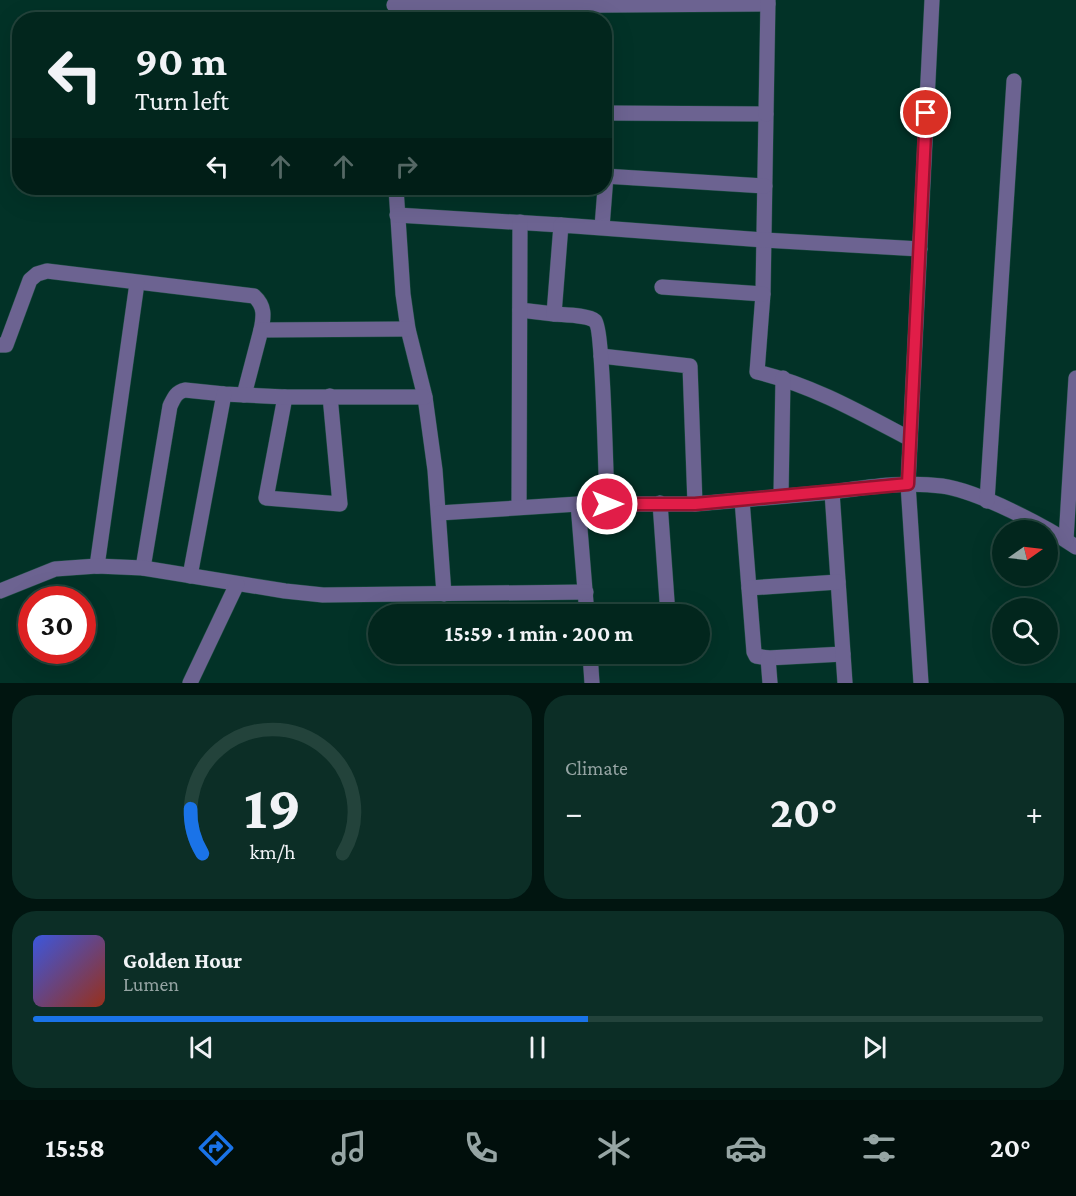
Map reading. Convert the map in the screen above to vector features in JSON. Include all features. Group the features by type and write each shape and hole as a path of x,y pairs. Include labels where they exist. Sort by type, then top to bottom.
{"street":[{"path":"921,683 908,484 932,0"},
{"path":"394,8 768,2 763,294 757,372 783,378 811,389 910,439"},
{"path":"987,501 1014,81"},
{"path":"612,113 766,114"},
{"path":"612,176 765,186"},
{"path":"396,195 401,273 408,329 425,397 439,513 444,594"},
{"path":"602,227 604,195"},
{"path":"397,215 920,249"},
{"path":"519,507 520,222"},
{"path":"554,314 561,225"},
{"path":"0,345 6,345 30,280 37,274 58,271 137,283 254,296 262,306 264,316 244,395"},
{"path":"98,566 137,283"},
{"path":"662,287 763,294"},
{"path":"520,310 593,319 599,330 607,504"},
{"path":"261,330 408,329"},
{"path":"601,356 690,366 695,504"},
{"path":"782,496 783,378"},
{"path":"439,513 578,504 695,504 908,484 944,486 963,491 1009,510 1071,543 1076,378"},
{"path":"143,568 170,406 180,391 285,397 425,397"},
{"path":"190,576 224,394"},
{"path":"285,397 266,498 340,504 330,396"},
{"path":"831,492 845,683"},
{"path":"742,500 756,656 768,658 843,654"},
{"path":"578,504 587,604"},
{"path":"660,504 667,604"},
{"path":"0,591 55,569 98,566 143,568 237,584 323,595 586,592"},
{"path":"749,588 838,582"},
{"path":"190,683 237,584"},
{"path":"768,658 770,683"},
{"path":"591,664 592,683"}],"route":[{"path":"607,504 695,504 908,484 926,113"}]}
